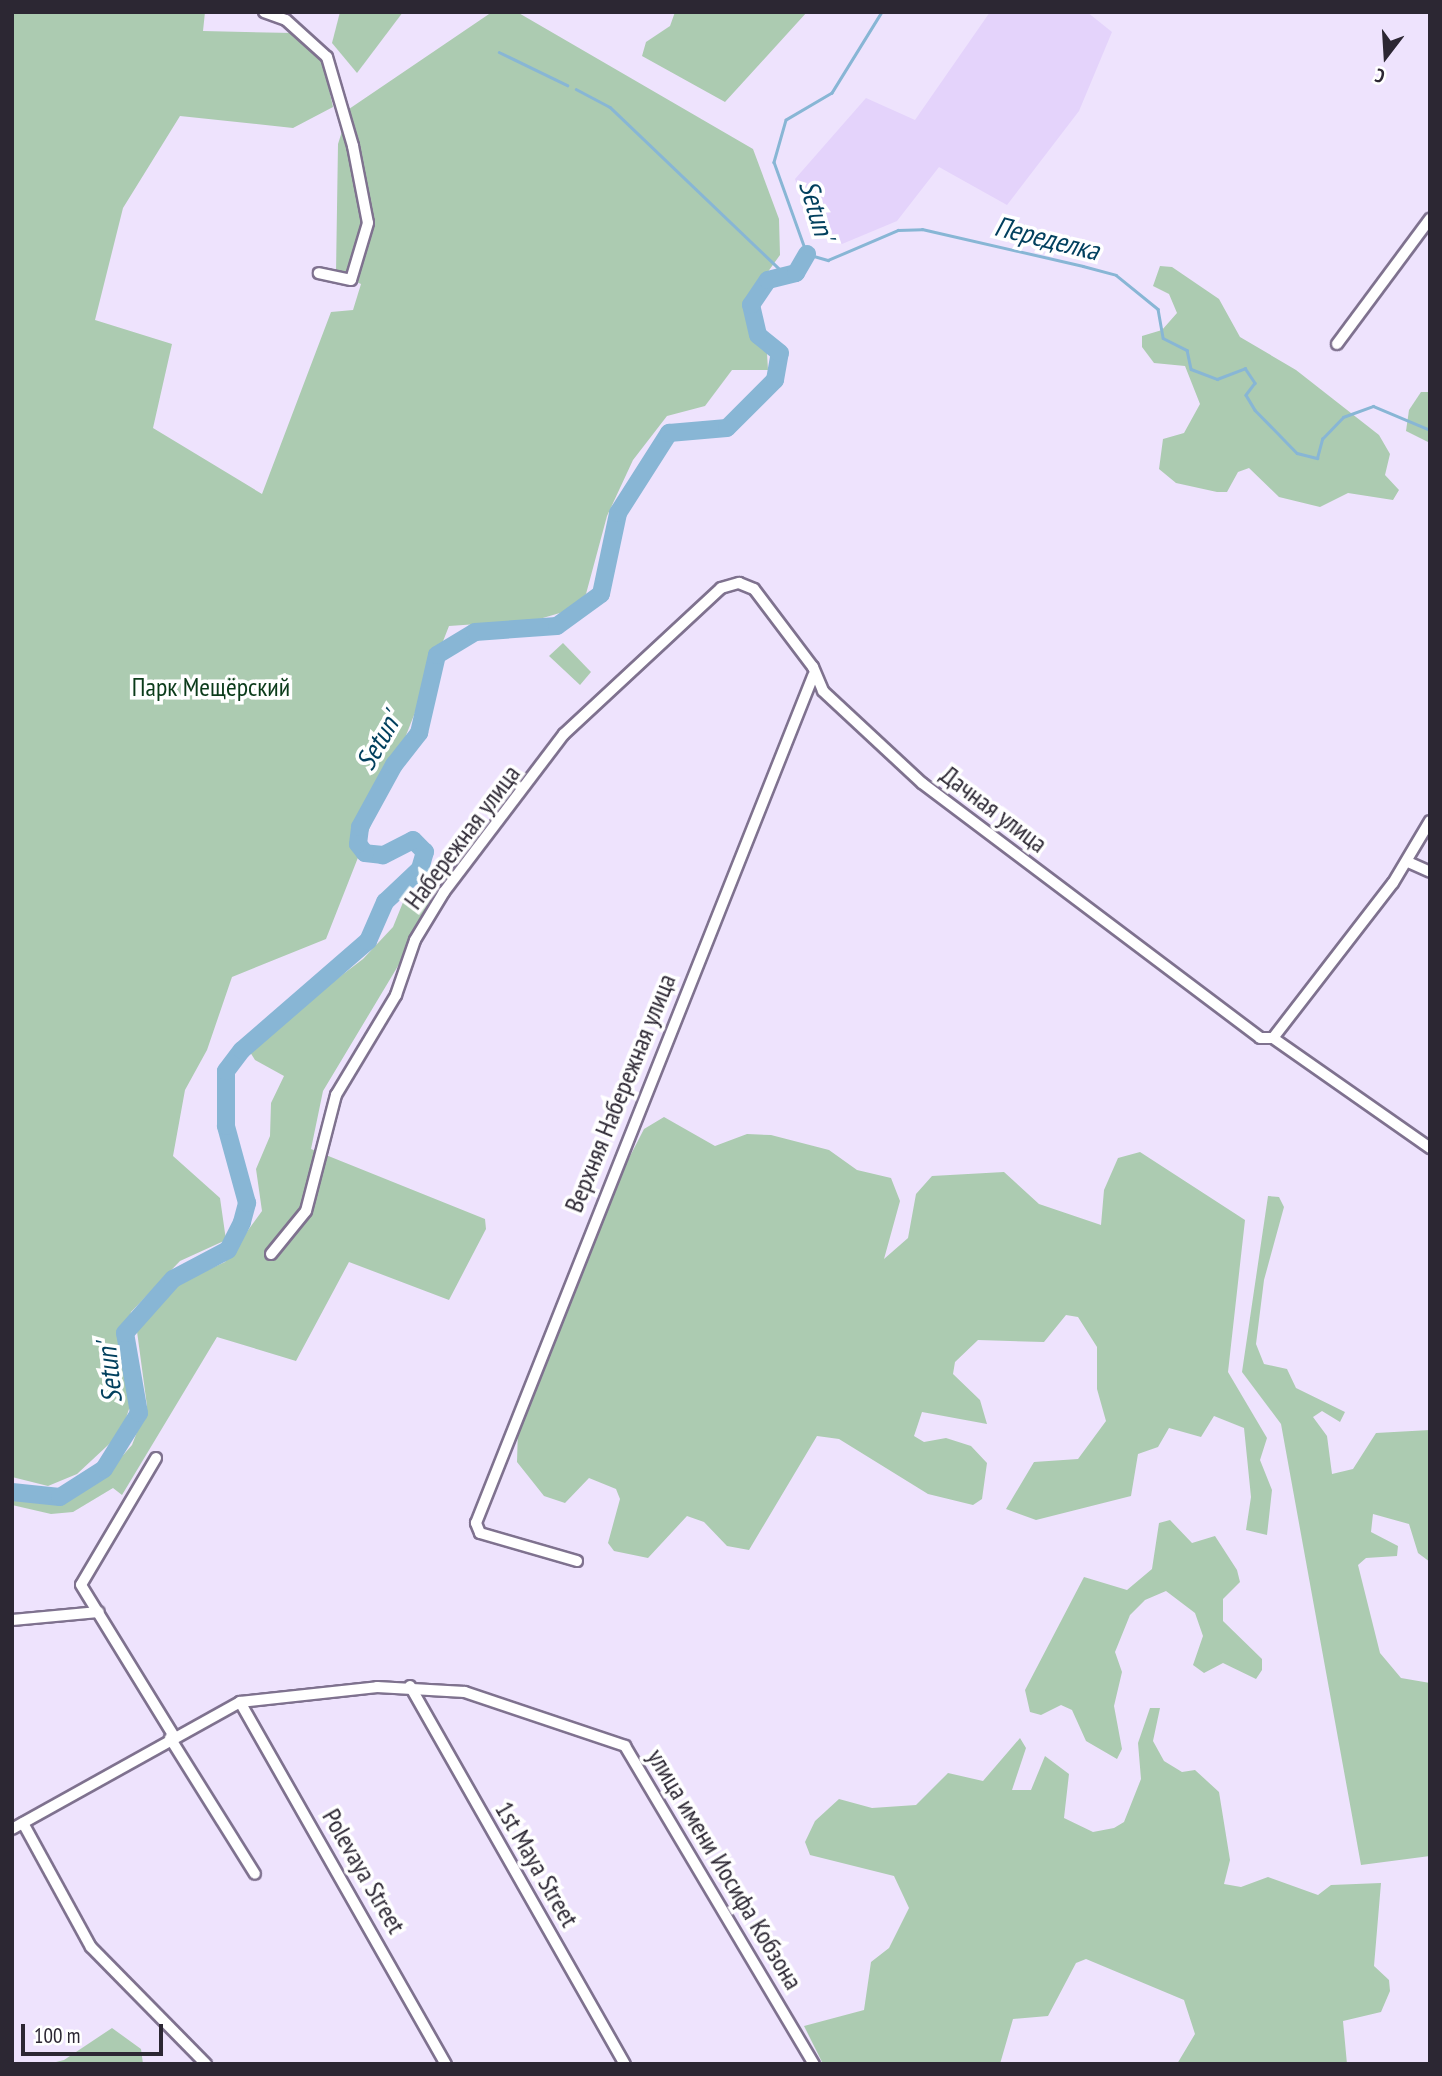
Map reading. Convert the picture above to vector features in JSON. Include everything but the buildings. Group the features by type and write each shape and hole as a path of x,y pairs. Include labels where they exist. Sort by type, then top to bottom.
{"street":[{"path":"264,12 286,20 327,57 353,146 368,223 351,280 319,273"},
{"path":"1337,344 1430,219"},
{"name":"Дачная улица","path":"739,583 754,589 813,667 813,676 922,783 1260,1038 1273,1038"},
{"name":"Набережная улица","path":"271,1254 306,1211 336,1095 396,995 415,940 443,892 564,734 721,588 739,583"},
{"name":"Верхняя Набережная улица","path":"577,1561 475,1529 813,676"},
{"path":"1430,821 1408,862 1273,1038 1430,1148"},
{"path":"1408,862 1430,872"},
{"path":"156,1458 82,1577 84,1594 99,1612 255,1874"},
{"path":"12,1620 99,1612"},
{"name":"улица имени Иосифа Кобзона","path":"12,1829 172,1737 240,1702 410,1686 465,1692 625,1746 814,2064"},
{"name":"1st Maya Street","path":"410,1686 625,2064"},
{"name":"Polevaya Street","path":"240,1702 446,2064"},
{"path":"23,1823 91,1947 206,2064"}],"shaded area":[{"path":"990,12 1087,12 1112,32 1079,111 1007,205 939,167 897,221 842,244 807,213 795,179 866,98 915,120"}],"green space":[{"name":"Парк Мещёрский","path":"12,12 205,12 203,31 293,33 322,57 333,107 293,128 180,116 123,208 95,320 172,344 153,428 262,494 331,312 353,310 361,284 336,273 338,144 349,109 492,12 517,12 753,149 779,219 780,255 749,298 752,335 767,353 768,370 732,370 705,406 667,416 633,460 607,516 586,594 570,610 536,620 449,626 326,939 232,977 207,1050 185,1090 173,1156 220,1198 226,1240 180,1261 131,1312 121,1348 130,1406 121,1433 77,1474 48,1486 12,1477"},
{"path":"340,12 403,12 357,73 332,43"},
{"path":"675,12 807,12 725,102 642,56 646,42 670,26"},
{"path":"1160,266 1172,267 1219,299 1240,337 1296,370 1379,435 1390,454 1385,475 1399,490 1393,500 1348,493 1320,507 1279,497 1249,468 1238,472 1227,492 1176,483 1159,469 1163,439 1184,433 1200,404 1185,366 1154,363 1142,347 1142,336 1162,330 1177,313 1169,294 1153,286"},
{"path":"1421,392 1430,392 1430,443 1406,431 1409,410"},
{"path":"563,643 591,672 580,685 549,656"},
{"path":"420,889 430,894 431,911 323,1091 311,1149 485,1219 486,1229 449,1300 349,1262 296,1361 217,1337 122,1495 113,1488 73,1512 51,1514 12,1505 12,1495 59,1500 103,1478 132,1445 147,1406 136,1324 164,1290 225,1262 262,1211 256,1169 270,1136 271,1103 284,1076 255,1060 250,1052 254,1042 363,959 393,927 408,890"},
{"path":"664,1117 715,1146 747,1134 771,1135 829,1150 857,1170 891,1178 900,1201 884,1259 908,1238 916,1194 932,1176 1004,1172 1039,1204 1101,1225 1104,1190 1118,1158 1140,1152 1245,1220 1228,1372 1267,1438 1260,1460 1272,1490 1267,1535 1246,1530 1251,1497 1244,1428 1214,1416 1201,1437 1169,1428 1158,1447 1138,1454 1131,1496 1036,1520 1006,1509 1034,1462 1078,1459 1106,1421 1097,1389 1097,1347 1078,1317 1066,1315 1044,1342 978,1340 955,1362 953,1374 980,1400 987,1424 922,1412 914,1436 924,1442 946,1438 971,1446 987,1463 982,1499 973,1505 928,1494 839,1439 817,1436 749,1550 727,1546 704,1522 687,1516 648,1558 614,1551 608,1543 620,1499 616,1489 589,1478 565,1503 544,1496 517,1462 518,1428 627,1162 644,1129"},
{"path":"1268,1196 1279,1197 1284,1207 1264,1280 1256,1344 1264,1364 1287,1369 1296,1388 1345,1412 1340,1422 1322,1411 1313,1417 1327,1436 1332,1474 1353,1469 1376,1433 1430,1430 1430,1562 1418,1553 1409,1524 1373,1514 1371,1532 1398,1546 1397,1556 1366,1558 1358,1565 1380,1653 1401,1678 1430,1683 1430,1856 1361,1865 1281,1424 1242,1372"},
{"path":"1170,1520 1192,1543 1215,1536 1237,1570 1240,1582 1223,1599 1223,1621 1262,1659 1262,1670 1256,1679 1223,1663 1204,1673 1193,1665 1203,1636 1195,1613 1166,1591 1145,1600 1130,1615 1115,1652 1122,1672 1114,1706 1122,1749 1117,1759 1086,1741 1072,1710 1061,1705 1041,1715 1030,1712 1025,1690 1084,1577 1127,1590 1152,1569 1159,1523"},
{"path":"1150,1708 1160,1708 1153,1741 1164,1761 1182,1772 1195,1770 1219,1792 1230,1860 1224,1884 1241,1887 1268,1877 1318,1895 1331,1885 1381,1883 1374,1966 1389,1980 1390,1991 1381,2012 1343,2021 1347,2064 1177,2064 1195,2034 1184,2000 1086,1959 1076,1963 1048,2016 1013,2019 1000,2064 823,2064 804,2026 864,2010 871,1962 889,1948 909,1908 894,1876 810,1855 805,1842 815,1821 839,1799 872,1808 916,1805 948,1773 983,1781 1020,1738 1026,1748 1012,1790 1031,1790 1045,1756 1069,1774 1064,1818 1093,1832 1114,1828 1124,1822 1141,1779 1138,1743"},
{"path":"112,2028 141,2049 143,2064 48,2064 64,2060"}],"waterway":[{"name":"Переделка","path":"882,12 832,93 786,120 774,162 807,254 828,260 898,230 922,229 1116,275 1158,309 1163,338 1187,350 1191,369 1217,379 1245,368 1255,383 1246,395 1255,410 1297,453 1317,458 1322,439 1343,417 1373,406 1430,430"},
{"path":"499,52 567,85"},
{"path":"576,89 610,107 786,275"},
{"name":"Setun'","path":"12,1492 60,1497 104,1469 139,1413 125,1333 173,1279 228,1250 242,1222 247,1203 226,1126 226,1071 242,1050 368,941 385,902 420,869 425,852 413,840 383,855 365,853 358,844 360,827 394,765 419,733 437,655 475,632 557,626 601,594 618,513 669,433 727,428 775,380 780,353 758,335 751,305 768,280 796,273 807,254"}]}
